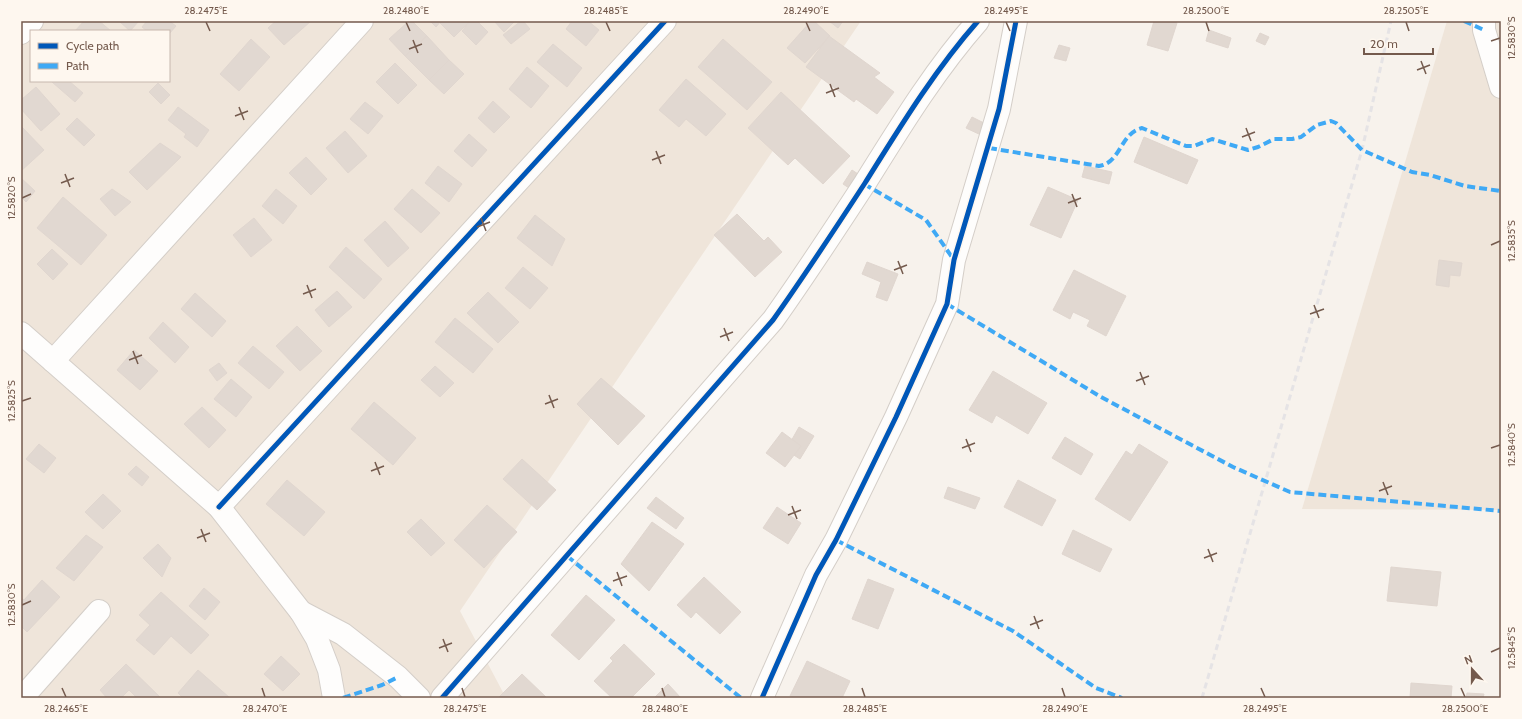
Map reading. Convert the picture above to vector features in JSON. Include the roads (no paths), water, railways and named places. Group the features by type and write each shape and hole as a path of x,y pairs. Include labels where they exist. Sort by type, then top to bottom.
{"street":[{"path":"21,33 32,21"},
{"path":"53,361 362,21"},
{"path":"219,507 665,21"},
{"path":"442,698 773,320 820,253 918,98 944,62 978,21"},
{"path":"762,698 816,574 836,540 896,417 947,304 954,260 999,109 1016,21"},
{"path":"1484,21 1484,30 1501,88"},
{"path":"21,333 219,507 302,612 317,639 329,670 334,698"},
{"path":"22,698 99,611"},
{"path":"302,612 343,634 398,677 419,698"}],"railway":[{"path":"1202,698 1362,150 1391,21"}]}
